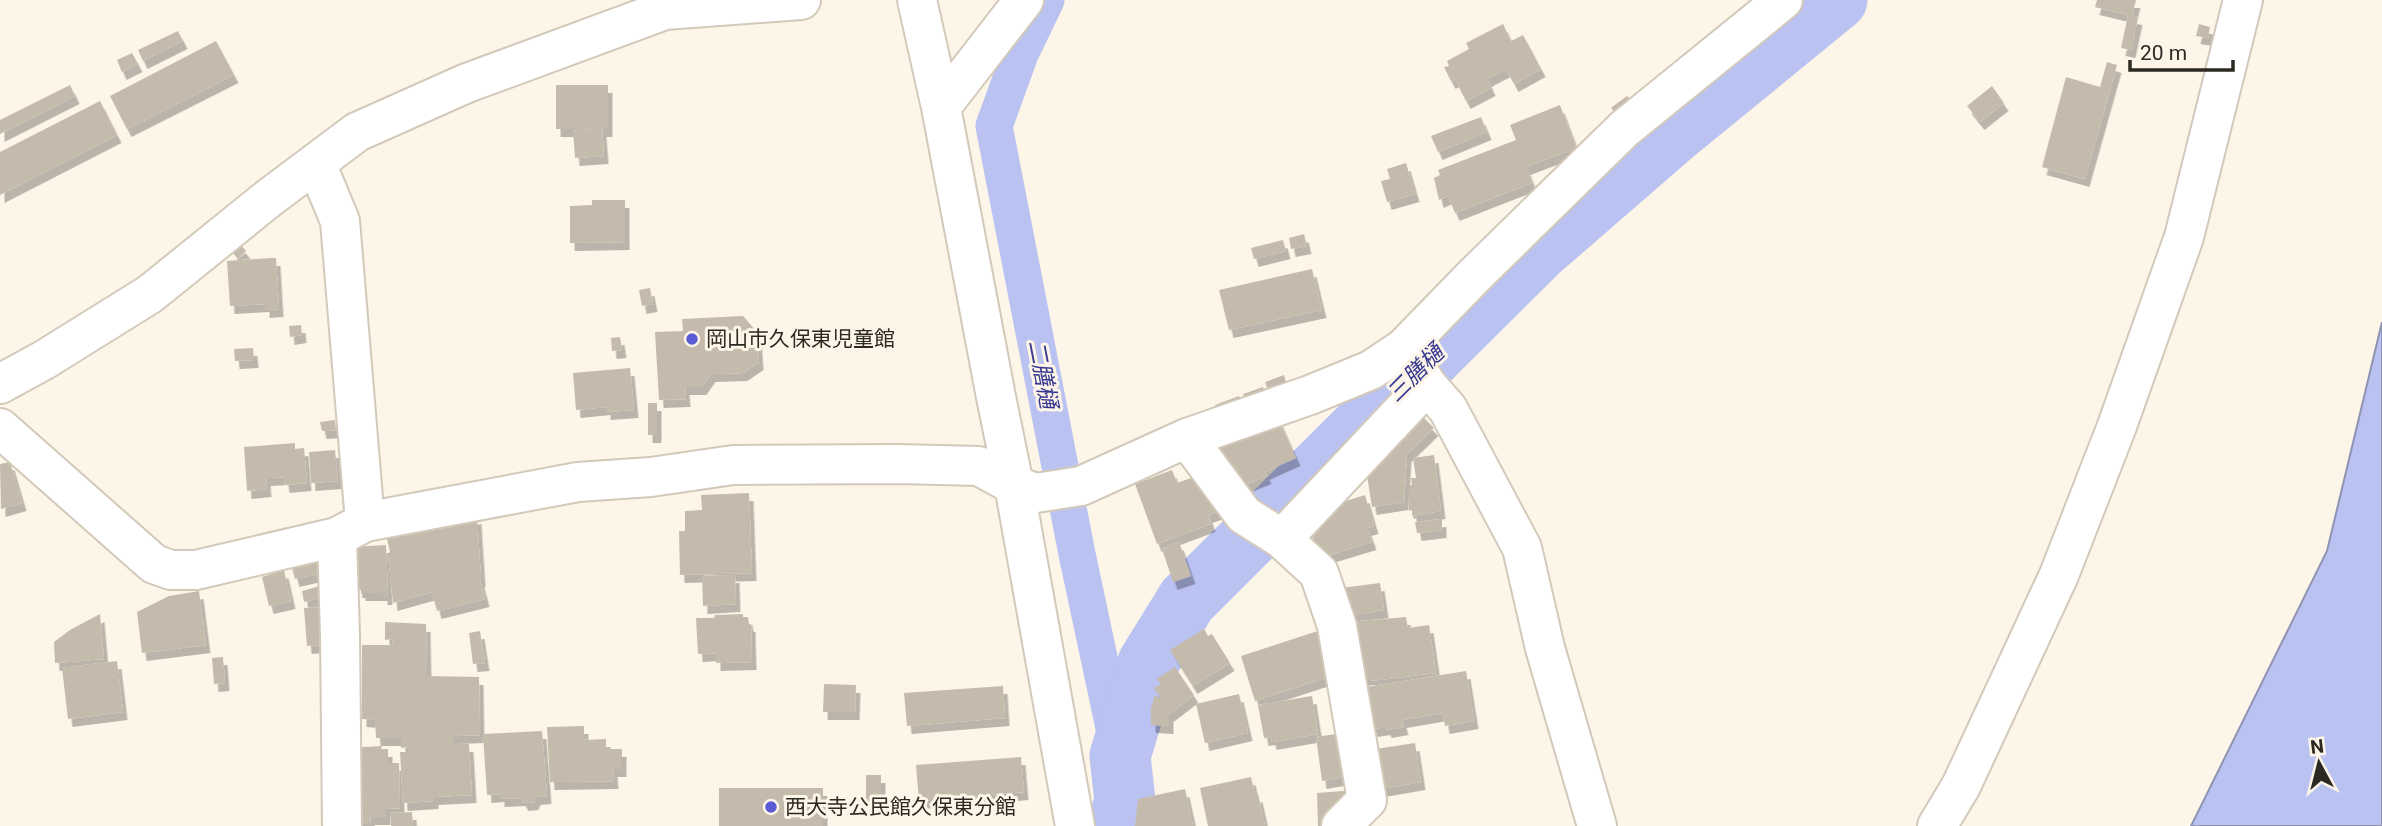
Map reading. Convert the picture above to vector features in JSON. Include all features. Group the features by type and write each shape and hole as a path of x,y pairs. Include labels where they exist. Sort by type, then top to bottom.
{"street":[{"path":"0,384 150,294 269,198 357,132 467,83 666,10 801,0"},
{"path":"917,0 941,107 996,397 1025,489 1075,826"},
{"path":"941,107 1024,0"},
{"path":"1937,826 1961,786 2059,575 2117,426 2184,237 2243,0"},
{"path":"0,428 154,564 171,570 196,570 351,529 578,482 651,477 733,465 979,466 1025,489 1081,486 1186,438 1310,395 1371,370 1404,348 1482,267 1624,129 1763,6"},
{"path":"316,163 340,221 351,529 340,635 342,826"},
{"path":"1404,348 1427,385 1448,409 1522,548 1545,648 1598,826"},
{"path":"1282,539 1427,385"},
{"path":"1186,438 1244,515 1282,539 1319,573 1337,626 1367,800 1341,826"}],"water":[{"path":"2382,322 2382,826 2191,826 2327,551"}],"building":[{"path":"2097,0 2136,0 2132,16 2138,17 2131,50 2121,48 2128,15 2095,7"},
{"path":"1503,24 1511,41 1523,35 1541,69 1514,84 1506,69 1487,79 1491,88 1466,101 1455,79 1451,81 1444,67 1449,66 1447,61 1469,49 1466,43"},
{"path":"2199,24 2210,27 2208,38 2196,36"},
{"path":"178,31 183,41 143,61 138,50"},
{"path":"216,41 234,75 127,129 110,96"},
{"path":"132,53 138,64 122,72 117,60"},
{"path":"2107,62 2117,65 2085,179 2042,167 2066,77 2100,87"},
{"path":"70,85 75,96 0,134 0,120"},
{"path":"556,85 608,85 608,129 602,129 604,156 575,158 573,131 593,129 556,129"},
{"path":"1992,86 2004,103 1980,122 1967,106"},
{"path":"1627,96 1634,104 1619,117 1611,108"},
{"path":"100,101 117,135 0,195 0,152"},
{"path":"1560,105 1576,148 1526,167 1532,183 1455,213 1448,196 1439,200 1434,178 1440,175 1438,170 1516,140 1510,125"},
{"path":"1481,117 1487,132 1438,152 1431,136"},
{"path":"1406,163 1415,194 1387,202 1381,181 1390,179 1387,169"},
{"path":"592,200 625,200 625,242 570,243 570,206 592,205"},
{"path":"1304,234 1307,246 1291,249 1289,238"},
{"path":"1283,240 1286,251 1254,259 1251,248"},
{"path":"241,245 246,251 238,259 232,252"},
{"path":"276,258 279,309 265,310 265,304 230,306 227,261"},
{"path":"1312,269 1322,310 1229,330 1219,290"},
{"path":"650,288 653,304 642,306 639,290"},
{"path":"743,316 757,332 759,362 743,373 711,374 702,387 685,387 686,399 659,400 655,332 683,331 682,319"},
{"path":"301,325 302,335 290,337 289,326"},
{"path":"620,337 622,350 612,351 611,338"},
{"path":"253,348 254,360 235,361 234,349"},
{"path":"630,368 634,410 606,412 606,407 576,410 573,373"},
{"path":"1284,375 1287,387 1269,393 1265,382"},
{"path":"1263,387 1266,397 1247,403 1243,394"},
{"path":"1239,396 1243,405 1219,413 1215,405"},
{"path":"648,403 657,403 657,435 648,435"},
{"path":"1418,412 1434,428 1407,454 1404,502 1372,507 1365,463"},
{"path":"1276,413 1296,458 1265,472 1267,476 1235,489 1214,440"},
{"path":"335,420 336,430 322,431 320,422"},
{"path":"295,443 295,449 304,448 307,483 285,485 284,477 266,478 267,489 247,491 244,447"},
{"path":"335,450 338,481 311,483 309,452"},
{"path":"1434,455 1441,511 1412,516 1412,510 1409,511 1409,485 1412,485 1411,478 1416,478 1413,458"},
{"path":"10,462 22,503 1,509 0,464"},
{"path":"1172,470 1177,483 1214,470 1228,508 1208,515 1211,524 1157,544 1135,484"},
{"path":"749,493 752,573 680,575 679,531 685,531 685,511 702,510 701,495"},
{"path":"1365,495 1374,526 1367,528 1372,542 1319,558 1308,521 1336,504"},
{"path":"477,516 480,580 485,599 437,611 432,592 393,603 390,552 386,535"},
{"path":"1442,519 1442,530 1417,533 1415,522"},
{"path":"1179,542 1191,576 1173,582 1162,549"},
{"path":"386,545 388,597 383,597 383,593 361,593 361,590 358,590 351,547"},
{"path":"318,562 321,573 295,579 292,568"},
{"path":"284,570 291,601 269,606 262,577"},
{"path":"735,575 736,604 703,606 702,576"},
{"path":"1380,583 1384,610 1345,616 1341,588"},
{"path":"323,585 326,596 304,602 302,591"},
{"path":"199,591 206,645 142,653 137,612 169,596"},
{"path":"329,607 332,644 307,646 304,608"},
{"path":"100,614 104,659 55,663 54,642"},
{"path":"743,614 751,624 752,662 716,663 716,653 698,654 696,618"},
{"path":"1406,617 1408,628 1429,625 1436,673 1370,681 1370,677 1356,679 1348,622"},
{"path":"385,622 426,624 427,676 479,677 480,735 453,736 453,744 469,744 472,795 434,797 434,801 403,803 400,752 408,752 408,747 401,748 401,738 376,738 375,720 362,719 362,645 392,645 393,639 385,640"},
{"path":"1327,628 1334,675 1255,701 1241,656"},
{"path":"1204,629 1208,636 1212,634 1230,663 1193,686 1170,650"},
{"path":"480,631 485,663 473,664 469,633"},
{"path":"223,657 225,683 214,684 212,658"},
{"path":"117,661 123,712 68,719 62,668"},
{"path":"1175,667 1194,695 1169,714 1169,726 1151,725 1151,708 1155,695 1162,699 1154,688 1161,684 1157,679"},
{"path":"1466,671 1474,721 1445,726 1443,713 1402,720 1404,727 1366,730 1360,688"},
{"path":"824,684 856,685 855,712 823,712"},
{"path":"1003,686 1005,718 907,726 904,693"},
{"path":"1239,694 1248,733 1205,743 1196,704"},
{"path":"1312,696 1318,734 1272,742 1271,737 1264,738 1258,705"},
{"path":"584,726 584,740 606,739 606,749 622,749 622,769 613,769 614,781 550,782 547,727"},
{"path":"542,731 547,796 536,797 534,802 524,803 521,798 500,799 500,794 487,795 483,734"},
{"path":"1349,732 1356,775 1322,781 1316,737"},
{"path":"1415,743 1421,782 1375,790 1369,750"},
{"path":"382,746 381,749 388,749 388,763 399,763 400,808 386,809 386,817 370,817 371,824 351,824 348,748"},
{"path":"1021,757 1024,792 919,801 916,765"},
{"path":"866,775 881,775 881,808 866,808"},
{"path":"1251,777 1265,826 1208,826 1200,788"},
{"name":"西大寺公民館久保東分館","path":"719,788 823,788 823,826 719,826"},
{"path":"1185,789 1193,826 1135,826 1138,799"},
{"path":"1356,790 1343,826 1318,826 1317,793"},
{"path":"412,812 413,826 391,826 390,813"}],"waterway":[{"name":"二膳樋","path":"1046,0 1020,54 994,126 1077,554 1120,756"},
{"name":"三膳樋","path":"1117,826 1125,801 1120,756 1148,663 1187,600 1537,252 1673,134 1837,0"}],"place":[{"name":"岡山市久保東児童館","path":"692,339"},
{"name":"西大寺公民館久保東分館","path":"771,807"}]}
